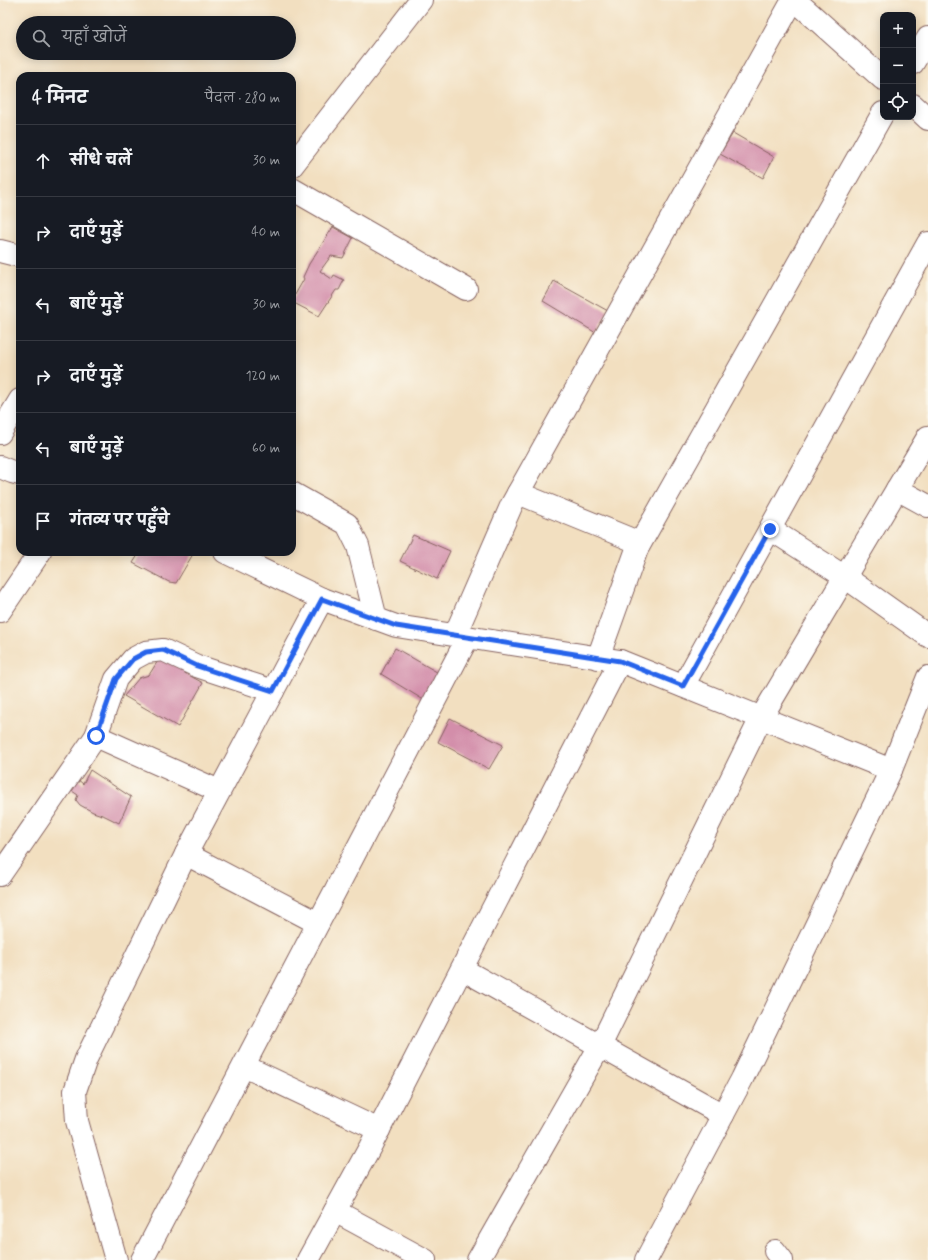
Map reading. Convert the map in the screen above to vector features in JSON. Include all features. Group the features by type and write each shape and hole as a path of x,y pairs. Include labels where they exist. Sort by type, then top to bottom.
{"street":[{"path":"296,161 421,0"},
{"path":"142,1260 318,923 461,636 512,504 794,0 880,76"},
{"path":"916,58 928,38"},
{"path":"916,109 928,119"},
{"path":"598,658 640,543 880,118"},
{"path":"296,192 466,289"},
{"path":"683,686 928,243"},
{"path":"0,251 16,255"},
{"path":"0,433 16,407"},
{"path":"478,1260 600,1046 761,718 928,437"},
{"path":"0,467 16,473"},
{"path":"897,489 928,506"},
{"path":"518,493 640,543"},
{"path":"296,495 347,524 358,546 376,619"},
{"path":"770,529 845,577 928,636"},
{"path":"0,610 37,556"},
{"path":"233,556 322,599 396,626 620,661 891,770"},
{"path":"116,1260 77,1121 75,1091 86,1059 186,854 322,599"},
{"path":"0,875 96,736 116,679 133,659 146,652 163,650 197,666 273,691"},
{"path":"308,1260 379,1130 620,661"},
{"path":"646,1260 742,1080 891,770 928,677"},
{"path":"96,736 219,791"},
{"path":"186,854 318,923"},
{"path":"462,969 723,1116"},
{"path":"244,1066 379,1130"},
{"path":"335,1211 425,1260"}],"building":[{"path":"733,133 774,157 763,178 720,154"},
{"path":"333,227 353,238 343,258 331,256 320,271 332,279 334,275 344,280 339,290 336,290 319,316 296,304 296,293 304,279 303,277 309,264"},
{"path":"554,281 608,311 596,333 543,301"},
{"path":"413,535 450,551 437,579 400,561"},
{"path":"137,556 192,556 176,583 169,582 133,563"},
{"path":"395,648 442,675 427,702 381,674"},
{"path":"161,656 191,672 185,673 203,683 178,727 124,696 139,678 149,675"},
{"path":"450,718 503,745 489,769 438,742"},
{"path":"90,770 131,797 119,823 80,805 76,800 78,795 69,789 76,778 83,784"}],"route":[{"path":"96,736 116,679 133,659 146,652 163,650 197,666 273,691 322,599 396,626 620,661 683,686 770,529"}]}
